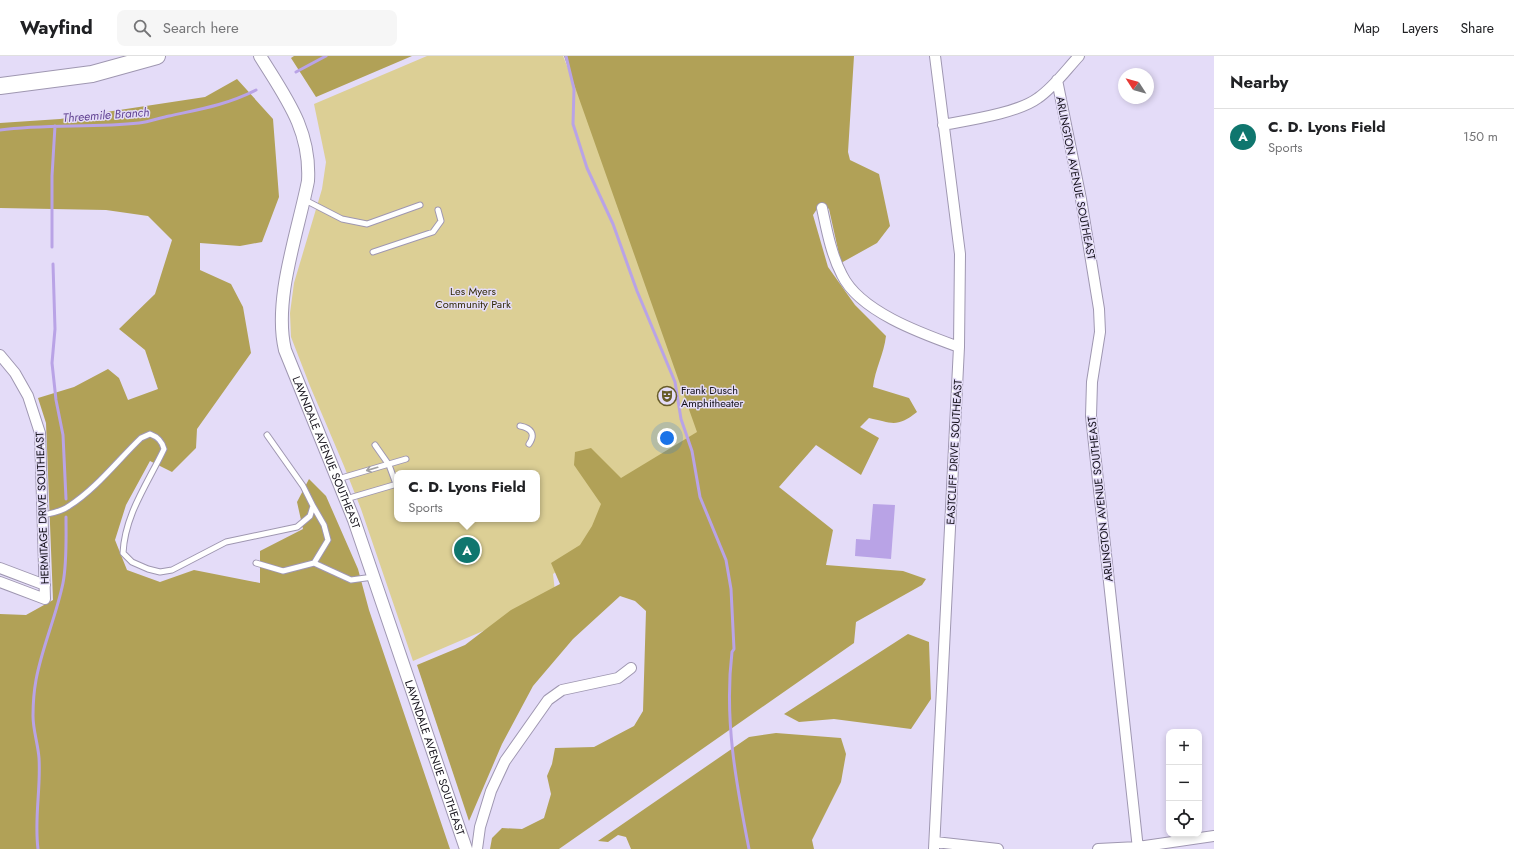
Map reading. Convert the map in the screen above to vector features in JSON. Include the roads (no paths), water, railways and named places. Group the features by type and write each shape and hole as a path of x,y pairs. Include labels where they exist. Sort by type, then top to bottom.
{"main road":[{"path":"0,86 92,74 157,56"}],"street":[{"name":"LAWNDALE AVENUE SOUTHEAST","path":"260,56 297,117 304,134 309,162 304,200 284,287 282,305 282,335 291,366 346,499 374,577 466,849"},
{"name":"EASTCLIFF DRIVE SOUTHEAST","path":"934,846 959,347 960,254 935,56"},
{"path":"943,125 1003,112 1029,104 1037,99 1057,80 1079,56"},
{"name":"ARLINGTON AVENUE SOUTHEAST","path":"1057,80 1081,199 1099,309 1100,332 1092,382 1091,416 1138,848"},
{"path":"822,208 831,250 842,276 849,287 879,311 900,324 959,347"},
{"name":"HERMITAGE DRIVE SOUTHEAST","path":"0,355 15,373 35,412 41,448 46,599 0,582"},
{"path":"0,568 45,584"},
{"path":"477,849 485,807 493,785 505,761 548,700 562,690 618,678 631,668"},
{"path":"1098,849 1138,848 1214,836"},
{"path":"934,846 998,849"}],"lane":[{"path":"304,200 342,219 367,224 420,206"},
{"path":"373,252 432,232 441,221 438,210"},
{"path":"520,426 530,429 533,434 529,444"},
{"path":"43,515 69,507 88,491 141,438 150,434 156,436 162,442 164,449 141,491 124,536 123,553 132,562 148,569 160,572 172,570 226,542 297,527 310,516 313,506"},
{"path":"267,435 303,486 324,525 328,540 314,563"},
{"path":"375,445 388,464 394,479"},
{"path":"338,479 406,459"},
{"path":"346,499 394,485"},
{"path":"256,563 283,571 314,563 351,580 374,577"}],"waterway":[{"name":"Threemile Branch","path":"296,72 326,56"},
{"path":"566,56 574,89 573,124 587,168 613,224 637,291 675,382 681,419 692,451 700,497 726,560 731,589 734,649 732,652 730,677 730,726 736,775 749,849"},
{"name":"Threemile Branch","path":"0,130 143,122 213,106 256,90"},
{"path":"52,247 52,176 55,126"},
{"path":"53,264 55,329 52,363 56,400 63,435 66,499"},
{"path":"38,849 37,826 39,770 33,721 35,684 63,583 66,559 66,517"}],"place":[{"name":"Frank Dusch Amphitheater","path":"667,396"},
{"name":"C. D. Lyons Field","path":"467,550"}],"park label":[{"name":"Les Myers Community Park","path":"473,297"}]}
